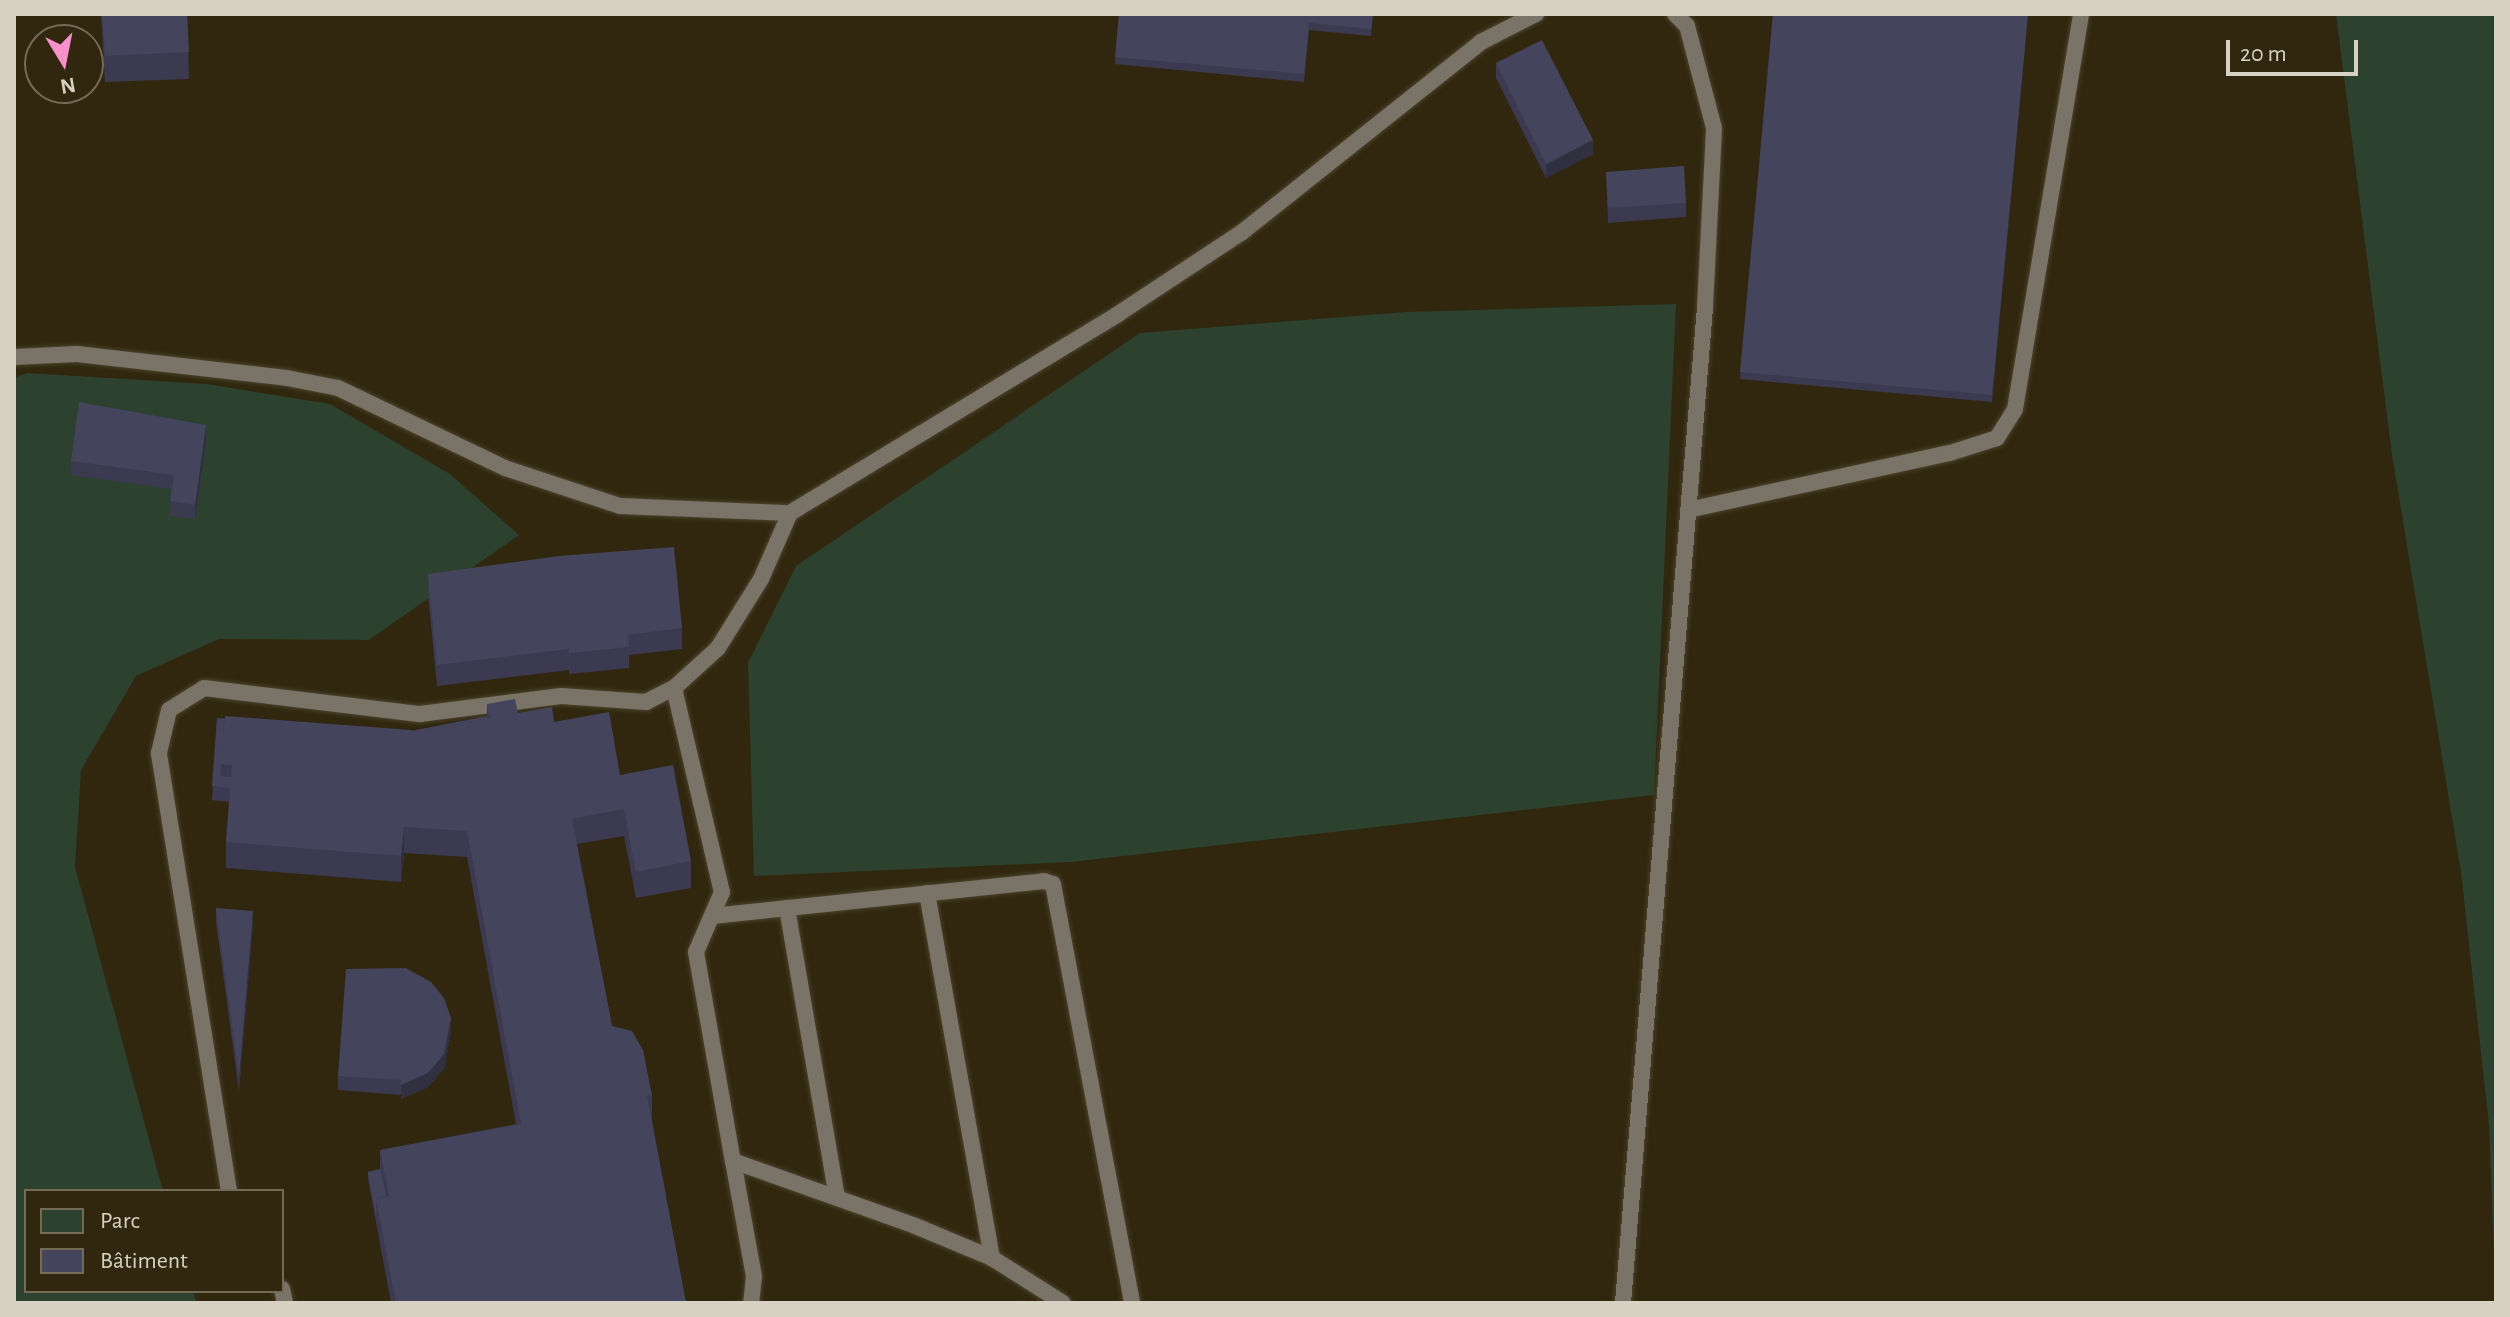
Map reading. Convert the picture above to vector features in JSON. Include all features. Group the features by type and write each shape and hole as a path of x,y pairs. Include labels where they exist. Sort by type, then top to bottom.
{"lane":[{"path":"14,357 77,354 287,378 338,388 505,468 620,506 790,513 1118,314 1241,233 1481,42 1536,14"},
{"path":"1623,1303 1688,510 1714,128 1687,26 1675,14"},
{"path":"1688,510 1950,453 1997,438 2015,409 2081,14"},
{"path":"229,1189 159,753 169,710 204,688 420,714 561,696 646,702 674,688 718,648 761,579 790,513"},
{"path":"674,688 722,892 696,952 754,1276 751,1303"},
{"path":"712,916 1044,881 1053,884 1132,1303"},
{"path":"927,893 992,1258"},
{"path":"787,908 837,1198"},
{"path":"733,1161 992,1258 1063,1303"}],"green space":[{"path":"2336,14 2496,14 2496,1303 2489,1125 2461,872 2392,455"},
{"path":"1676,304 1654,795 1071,862 754,876 748,663 796,566 1140,333 1406,312"},
{"path":"27,373 207,384 330,404 450,474 519,535 369,640 219,639 136,676 81,770 75,867 162,1189 24,1189 24,1293 194,1293 197,1303 14,1303 14,378"}],"building":[{"path":"102,14 187,14 189,52 105,56"},
{"path":"1119,14 1373,14 1371,29 1309,23 1304,74 1115,57"},
{"path":"1773,14 2028,14 1992,395 1740,372"},
{"path":"1542,40 1593,140 1546,164 1496,63"},
{"path":"1684,166 1686,203 1608,208 1606,172"},
{"path":"79,402 206,425 195,505 170,501 174,475 71,461"},
{"path":"674,547 682,628 628,635 629,647 569,653 569,649 437,665 428,574 559,556"},
{"path":"515,699 518,713 552,707 554,722 609,712 620,775 673,765 691,861 636,872 624,809 572,819 612,1026 632,1031 643,1050 652,1095 647,1096 686,1303 396,1303 376,1199 389,1196 380,1150 521,1124 467,831 404,827 401,856 226,842 232,765 220,764 225,716 411,730 411,733 490,718 487,704"},
{"path":"487,716 488,719 411,733 411,731"},
{"path":"217,718 224,719 220,776 231,777 231,788 212,786"},
{"path":"216,908 253,911 239,1076"},
{"path":"406,968 431,982 444,998 451,1018 444,1054 428,1073 401,1085 401,1080 338,1076 346,969"},
{"path":"380,1169 386,1196 376,1199 376,1217 368,1172"}]}
